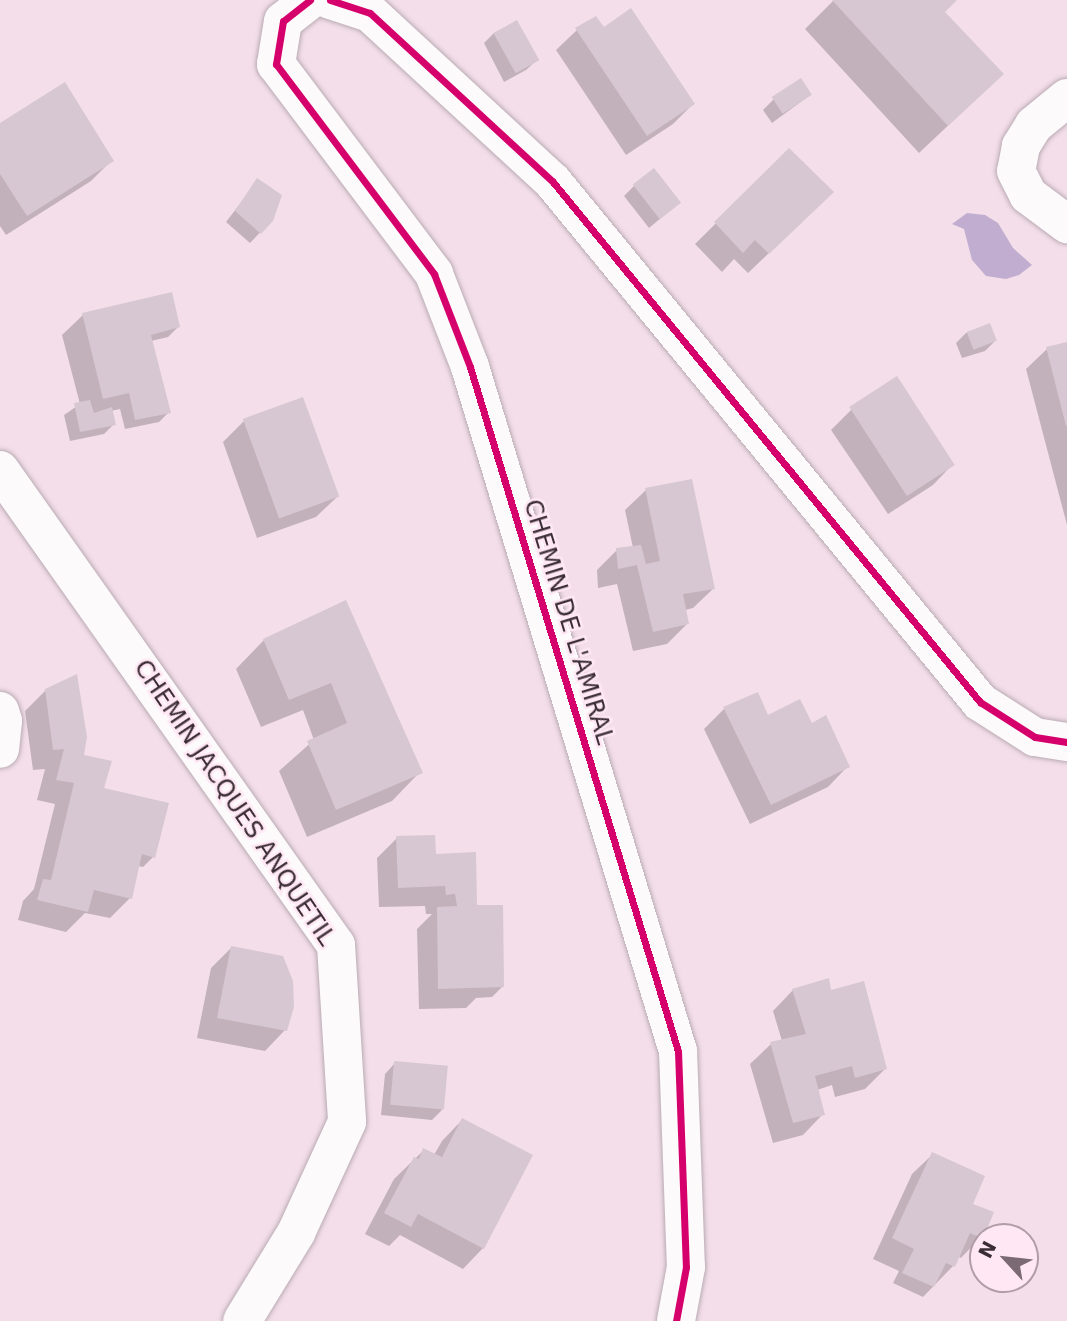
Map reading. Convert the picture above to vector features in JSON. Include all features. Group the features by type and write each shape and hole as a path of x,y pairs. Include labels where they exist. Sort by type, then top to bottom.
{"street":[{"path":"330,0 370,13 553,182 980,702 1035,737 1067,742"},
{"name":"CHEMIN DE L'AMIRAL","path":"288,7 276,65 434,274 470,367 678,1051 686,1267 676,1321"},
{"path":"1067,97 1034,125 1021,146 1016,171 1028,195 1067,224"},
{"name":"CHEMIN JACQUES ANQUETIL","path":"0,470 336,945 347,1122 296,1233 242,1321"},
{"path":"0,711 3,721 0,749"}],"shaded area":[{"path":"967,213 985,215 998,223 1013,248 1032,265 1019,275 1006,279 986,276 972,260 964,229 952,224"}],"building":[{"path":"832,0 957,0 945,12 1004,74 948,126"},
{"path":"631,8 695,104 647,136 575,28 596,16 604,27"},
{"path":"517,20 539,60 516,73 493,33"},
{"path":"801,78 812,95 783,114 772,97"},
{"path":"65,82 114,161 27,216 0,174 0,123"},
{"path":"789,148 834,192 769,254 755,240 743,253 714,222"},
{"path":"654,168 681,203 660,219 633,185"},
{"path":"257,178 282,195 273,221 261,234 235,211"},
{"path":"172,292 180,327 151,335 171,413 135,420 129,393 103,399 82,313"},
{"path":"990,323 997,341 973,350 967,332"},
{"path":"1067,342 1067,426 1066,426 1046,347"},
{"path":"897,376 955,465 907,496 849,407"},
{"path":"303,397 339,497 279,518 243,419"},
{"path":"90,400 94,413 112,407 116,425 80,432 74,403"},
{"path":"692,479 715,589 683,594 689,624 653,632 637,565 618,569 616,548 641,545 646,564 660,561 645,488"},
{"path":"346,600 423,773 336,810 307,741 347,723 331,683 289,700 263,639"},
{"path":"77,674 87,737 84,755 112,761 104,788 169,803 155,858 142,854 132,899 94,890 88,912 37,900 43,879 51,880 74,783 56,780 64,749 53,750 45,689"},
{"path":"758,692 768,715 800,699 812,723 826,715 850,767 771,805 723,707"},
{"path":"435,835 436,854 476,852 477,905 503,905 504,987 438,989 437,907 457,906 455,894 446,895 445,886 398,888 396,836"},
{"path":"231,946 283,956 293,981 294,1007 287,1031 217,1018"},
{"path":"829,978 831,990 864,981 887,1069 855,1078 852,1066 815,1076 825,1115 793,1123 770,1042 806,1034 792,989"},
{"path":"394,1061 448,1066 444,1110 390,1105"},
{"path":"462,1118 533,1155 484,1249 418,1214 411,1227 384,1213 414,1157 419,1159 423,1148 442,1157"},
{"path":"932,1152 985,1176 973,1204 994,1212 990,1223 969,1223 969,1235 955,1267 946,1263 934,1287 902,1273 914,1249 892,1238"}],"cycle path":[{"path":"310,0 283,21 276,64 434,274 470,367 678,1051 686,1267 676,1321"},
{"path":"330,0 370,13 553,182 980,702 1035,737 1067,742"}]}
